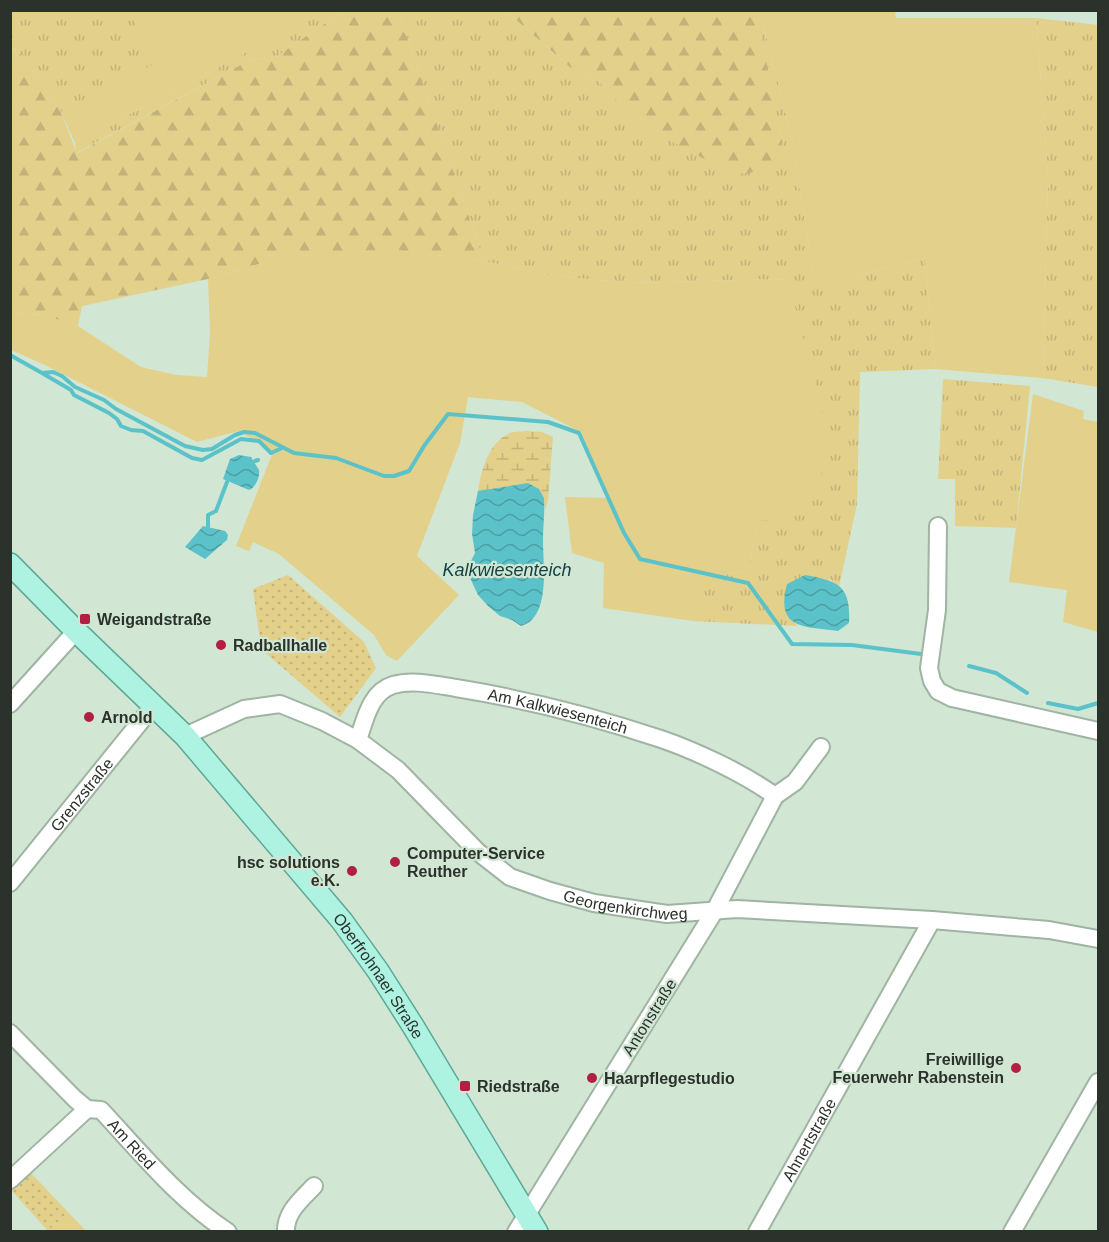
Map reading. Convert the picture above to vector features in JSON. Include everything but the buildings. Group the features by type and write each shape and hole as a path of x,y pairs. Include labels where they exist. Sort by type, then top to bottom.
{"main road":[{"name":"Oberfrohnaer Straße","path":"10,564 185,736 342,921 378,971 463,1107 527,1226"}],"street":[{"path":"938,526 937,610 929,668 938,692 952,698 1098,731"},
{"path":"10,704 76,631"},
{"name":"Am Kalkwiesenteich","path":"357,740 374,698 382,690 394,685 422,682 545,706 662,739 761,786 775,796"},
{"name":"Georgenkirchweg","path":"185,736 244,709 280,704 322,721 357,740 398,770 478,852 510,876 550,891 630,910 667,914 737,909 932,920 1049,930 1098,939"},
{"name":"Grenzstraße","path":"10,883 154,705"},
{"path":"714,912 775,796 795,782 821,747"},
{"name":"Antonstraße","path":"527,1226 714,912"},
{"name":"Ahnertstraße","path":"757,1232 932,920"},
{"name":"Am Ried","path":"10,1033 63,1088 87,1108 100,1110 183,1196 228,1232"},
{"path":"1012,1232 1098,1082"},
{"path":"10,1180 87,1108"},
{"path":"286,1232 286,1223 292,1209 314,1186"}],"green space":[{"path":"10,11 129,11 155,64 61,112 18,51 11,47"},
{"path":"129,11 317,11 288,30 75,143 61,112 154,64"},
{"path":"317,11 343,11 276,57 250,60 76,153 75,143 288,30"},
{"path":"343,11 398,11 484,261 394,250 269,261 208,279 82,306 78,326 43,315 11,313 10,47 18,51 61,112 77,153 250,60 276,57"},
{"path":"398,11 506,11 570,67 599,81 640,125 782,140 758,27 756,11 760,11 792,139 813,274 819,282 837,283 857,275 925,258 935,369 860,372 857,504 839,587 830,579 787,616 798,626 693,621 704,577 748,571 758,521 788,279 628,283 547,275 484,261"},
{"path":"506,11 756,11 782,140 776,157 765,168 747,174 729,172 640,125 599,81 570,67"},
{"path":"760,11 895,11 896,18 1036,18 1048,174 1043,378 935,369 925,258 857,275 837,283 826,285 819,282 813,274 792,139"},
{"path":"1036,18 1098,25 1098,387 1043,378 1048,174"},
{"path":"394,250 484,261 547,275 628,283 788,279 831,446 808,514 758,521 748,571 705,577 693,621 603,608 604,563 572,553 565,497 608,498 581,432 522,402 468,397 460,443 417,556 459,595 397,661 386,655 374,635 279,554 253,542 249,551 236,546 273,452 239,431 197,442 11,350 11,313 43,315 78,326 141,367 176,375 207,377 210,332 208,279 269,261 316,252"},
{"path":"943,379 1030,386 1016,528 955,526 955,479 938,479"},
{"path":"1033,394 1084,411 1083,419 1098,422 1098,632 1063,622 1067,590 1009,582"},
{"path":"542,432 553,437 548,501 545,510 544,498 515,485 478,491 481,475 495,444 510,433"},
{"path":"288,575 364,642 376,668 340,717 261,649 253,589"},
{"path":"28,1170 68,1212 48,1231 11,1190 11,1187"},
{"path":"68,1212 86,1231 48,1231"}],"water":[{"path":"239,455 251,457 259,470 254,487 249,490 223,479 230,459"},
{"name":"Kalkwiesenteich","path":"528,483 539,489 544,498 544,576 541,602 537,613 531,621 521,626 500,616 478,595 471,580 469,565 475,553 472,534 478,491"},
{"path":"203,526 225,531 228,535 227,540 205,559 185,547"},
{"path":"805,575 826,580 840,587 848,601 849,623 838,631 804,626 789,618 785,610 784,599 787,584"}],"waterway":[{"path":"10,355 42,373 53,372 62,376 75,387 104,400 116,409 185,446 203,450 212,449 235,435 244,432 255,433 294,453 336,458 384,476 394,476 409,471 448,414 548,422 579,433 624,533 640,559 748,583 792,644 852,645 921,654"},
{"path":"42,373 71,390 74,395 109,413 117,419 121,426 143,431 192,458 202,460 241,439 259,441 271,453 282,448"},
{"path":"208,527 208,515 216,511 227,482"},
{"path":"969,666 996,673 1027,693"},
{"path":"1048,703 1078,709 1098,703"}],"place":[{"name":"Weigandstraße","path":"85,619"},
{"name":"Radballhalle","path":"221,645"},
{"name":"Arnold","path":"89,717"},
{"name":"Computer-Service Reuther","path":"395,862"},
{"name":"hsc solutions e.K.","path":"352,871"},
{"name":"Freiwillige Feuerwehr Rabenstein","path":"1016,1068"},
{"name":"Haarpflegestudio","path":"592,1078"},
{"name":"Riedstraße","path":"465,1086"}]}
